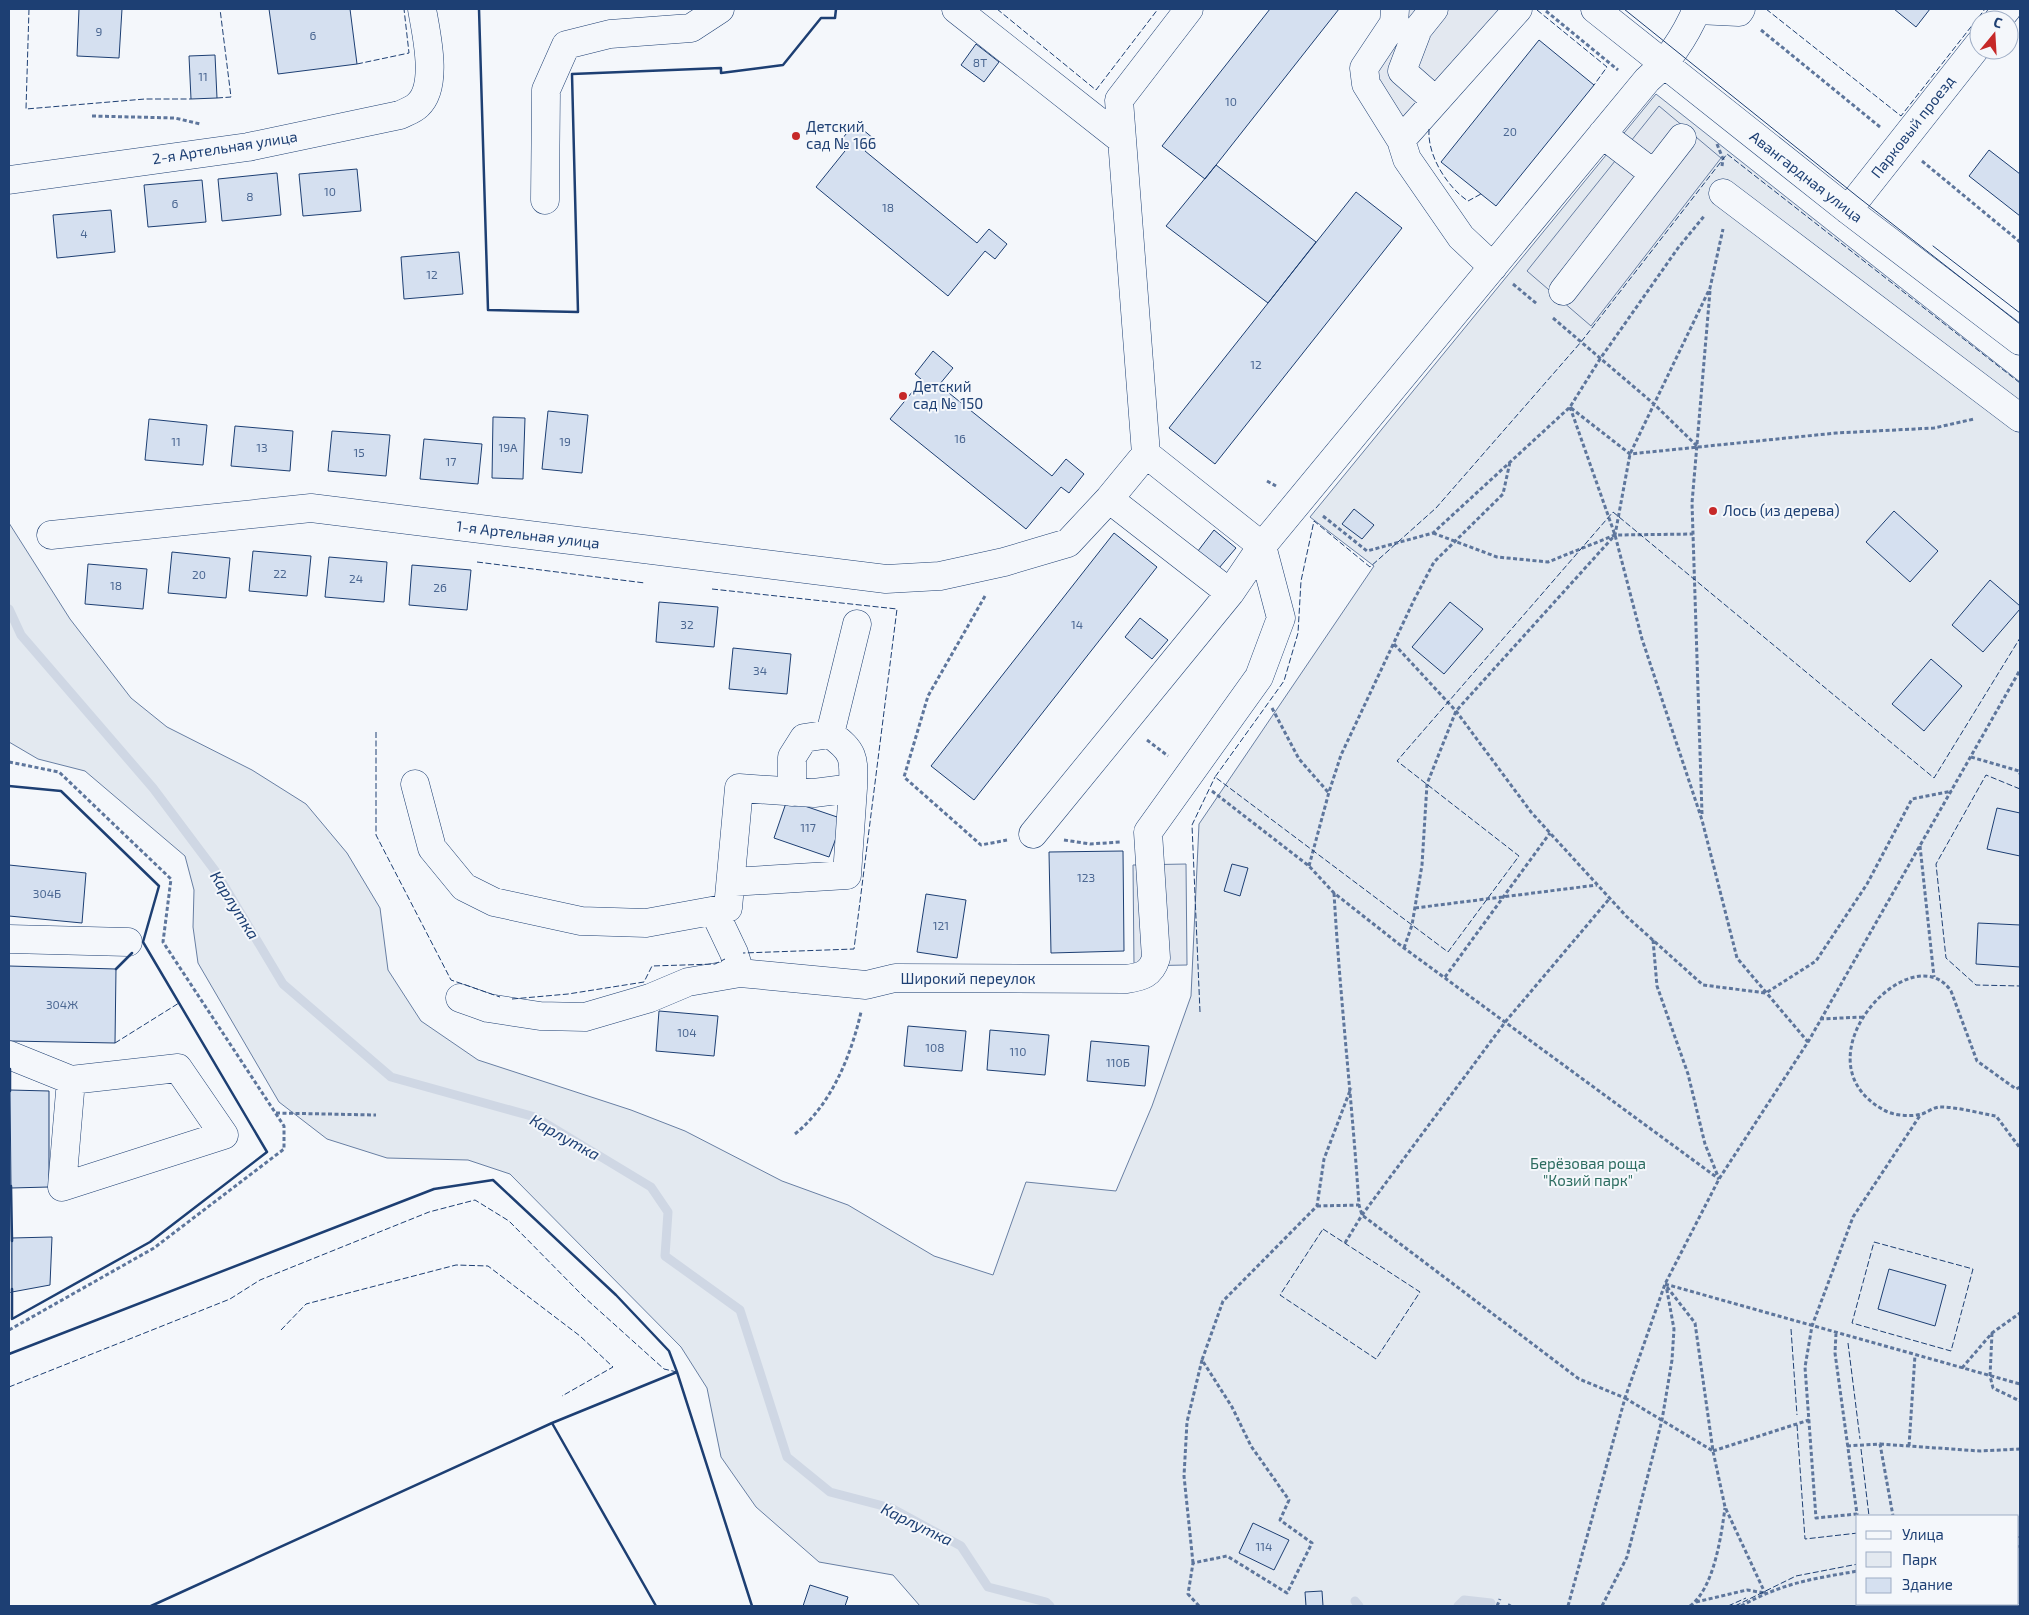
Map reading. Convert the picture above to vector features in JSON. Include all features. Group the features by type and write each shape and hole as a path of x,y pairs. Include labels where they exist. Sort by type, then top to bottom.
{"street":[{"name":"2-я Артельная улица","path":"9,180 248,147 400,116 418,105 428,87 429,56 422,9"},
{"path":"545,200 546,90 566,45 610,34 691,28 720,9"},
{"path":"956,9 1122,140"},
{"path":"1189,9 1119,100 1146,454 1262,546"},
{"path":"1395,9 1394,23 1364,68 1366,84 1401,140 1407,159 1461,237 1493,268"},
{"path":"1434,9 1418,29 1402,71 1435,100"},
{"path":"1401,140 1518,9"},
{"name":"Авангардная улица","path":"1595,9 1656,72 1848,210 2020,341"},
{"path":"1033,834 1230,592 1262,546 1602,134 1676,50 1697,9 1740,10"},
{"name":"Парковый проезд","path":"1848,210 1969,57"},
{"path":"1602,134 1654,174"},
{"path":"1563,291 1682,138"},
{"path":"1723,193 2016,415"},
{"name":"1-я Артельная улица","path":"51,535 311,508 886,580 940,576 1004,562 1068,543 1110,499 1146,454"},
{"path":"1110,499 1230,592"},
{"name":"Широкий переулок","path":"460,998 488,1008 540,1016 585,1017 650,998 688,982 740,973 866,985 895,978 1126,979 1147,974 1153,968 1156,958 1148,832 1259,677 1281,618 1262,546"},
{"path":"830,734 857,624"},
{"path":"731,882 847,875 854,763 847,746 830,734 804,738 792,757 792,792"},
{"path":"415,784 432,848 464,887 494,902 590,921 646,923 728,908 739,788 814,793 853,788"},
{"path":"714,911 734,953 740,973"},
{"path":"9,939 128,942"},
{"path":"9,1055 71,1080 178,1068 224,1135 62,1187 71,1080"}],"path":[{"path":"1543,9 1623,74 1656,72"},
{"path":"1740,10 2020,242"},
{"path":"92,116 174,118 209,126"},
{"path":"1367,551 1433,533 1570,407 1600,359 1678,248 1723,193 1720,176 1723,159 1716,142"},
{"path":"1702,820 1692,503 1710,288 1726,220"},
{"path":"1493,268 1545,311"},
{"path":"1404,948 1415,908 1422,865 1427,784 1456,711 1615,535 1630,454 1710,288"},
{"path":"1552,317 1654,404 1698,447"},
{"path":"1570,407 1630,454 1836,434 1934,428 2016,415"},
{"path":"1570,407 1615,535 1642,639 1702,820 1737,958 1808,1042"},
{"path":"1309,866 1329,792 1342,755 1414,600 1434,562 1503,494 1510,461"},
{"path":"1433,533 1496,557 1548,562 1615,535 1693,534"},
{"path":"1004,562 928,696 904,777 981,845 1033,834"},
{"path":"1394,644 1456,711 1531,812 1550,833 1610,898 1703,985 1766,993 1816,961 1867,884 1912,799 1952,791"},
{"path":"1568,1606 1625,1398 1665,1284 1719,1180 1808,1042 2020,670"},
{"path":"1259,677 1274,714 1299,759 1329,792"},
{"path":"1971,757 2020,771"},
{"path":"1445,978 1550,833"},
{"path":"1920,845 1934,977"},
{"path":"1289,852 1309,866 1334,893 1404,948 1506,1021 1719,1180"},
{"path":"1415,908 1598,885"},
{"path":"1334,893 1342,1015 1351,1088 1359,1205 1362,1215 1579,1379 1625,1398 1713,1451 1809,1420"},
{"path":"1345,1243 1362,1215 1506,1021 1610,898"},
{"path":"1653,940 1657,986 1688,1074 1705,1144 1719,1180"},
{"path":"2020,1087 2016,1090 1977,1061 1951,991 1944,981 1934,977 1910,979 1894,984 1875,1002 1863,1017 1850,1056 1849,1070 1855,1082 1865,1096 1882,1110 1902,1116 1921,1114 1939,1107 1996,1116 2020,1148"},
{"path":"795,1134 807,1124 835,1084 855,1037 866,985"},
{"path":"1820,1019 1863,1017"},
{"path":"1199,1606 1188,1594 1194,1563 1184,1476 1187,1422 1202,1360 1223,1300 1317,1206 1324,1159 1351,1088"},
{"path":"275,1113 376,1115"},
{"path":"1836,1333 1835,1353 1857,1514 1816,1518 1805,1367 1812,1326 1853,1216 1921,1114"},
{"path":"1317,1206 1359,1205"},
{"path":"1665,1284 2020,1384"},
{"path":"1665,1284 1695,1323 1713,1451 1725,1507 1766,1593"},
{"path":"1602,1606 1626,1557 1662,1420 1672,1360 1674,1329 1665,1284"},
{"path":"1962,1368 1992,1332 2020,1313"},
{"path":"9,1323 14,1328"},
{"path":"1992,1332 1990,1376 1993,1388 2020,1401"},
{"path":"1909,1446 1915,1355"},
{"path":"1194,1563 1226,1556 1287,1593 1312,1543 1280,1520 1289,1500 1251,1446 1232,1406 1202,1360"},
{"path":"1848,1446 1880,1444 1980,1451 2020,1450"},
{"path":"1880,1444 1893,1515"},
{"path":"1696,1602 1712,1571 1720,1548 1725,1507"},
{"path":"1741,1606 1766,1593 1795,1582 1856,1571"},
{"path":"1690,1606 1696,1602 1747,1590 1766,1593"},
{"path":"1497,1606 1500,1599"}],"green space":[{"name":"Берёзовая роща \"Козий парк\"","path":"1656,94 2020,382 2020,1606 920,1606 893,1575 819,1562 756,1507 721,1457 707,1388 681,1347 510,1174 468,1160 387,1158 327,1139 279,1102 198,963 193,927 194,890 185,856 85,771 38,759 9,742 9,523 70,619 131,698 167,727 252,770 306,804 347,853 380,908 388,970 421,1021 478,1060 631,1110 685,1131 782,1181 848,1205 934,1256 993,1275 1026,1182 1116,1191 1152,1106 1191,996 1199,824 1374,566 1310,517"}],"shaded area":[{"path":"1402,9 1528,9 1414,134 1374,80"},
{"path":"1659,106 1721,158 1591,326 1527,271"},
{"path":"1186,864 1187,965 1134,966 1133,865"},
{"path":"9,1068 12,1292 9,1293"}],"building":[{"path":"79,9 122,9 119,58 77,56"},
{"path":"269,9 350,9 357,64 278,74"},
{"path":"1270,9 1339,9 1205,179 1162,146"},
{"path":"1894,9 1930,9 1916,27"},
{"path":"1539,40 1594,85 1496,206 1441,162"},
{"path":"976,44 999,62 984,82 961,65"},
{"path":"215,55 217,98 191,99 189,56"},
{"path":"855,123 874,139 865,151 977,243 989,229 1007,244 995,259 985,251 948,296 816,187 849,146 842,139"},
{"path":"1989,150 2020,174 2020,216 1969,176"},
{"path":"1216,165 1316,242 1268,303 1166,226"},
{"path":"357,169 361,211 303,216 299,174"},
{"path":"277,173 281,215 222,221 218,179"},
{"path":"202,180 206,222 148,227 144,185"},
{"path":"1356,192 1402,228 1215,464 1169,428"},
{"path":"111,210 115,252 57,258 53,215"},
{"path":"459,252 463,294 404,299 401,257"},
{"path":"933,351 953,368 939,385 1052,476 1066,459 1084,474 1069,493 1061,487 1026,529 890,419 922,380 915,374"},
{"path":"548,411 588,415 582,473 542,469"},
{"path":"493,417 525,418 523,479 492,478"},
{"path":"149,419 207,425 203,465 145,460"},
{"path":"235,426 293,431 290,471 231,466"},
{"path":"332,431 390,435 386,476 328,471"},
{"path":"424,439 482,444 478,484 420,479"},
{"path":"1354,509 1374,525 1362,539 1342,524"},
{"path":"1894,511 1938,551 1910,582 1866,542"},
{"path":"1214,530 1236,548 1219,568 1198,551"},
{"path":"1114,533 1157,567 974,800 931,766"},
{"path":"253,551 311,556 307,596 249,591"},
{"path":"172,552 230,558 226,598 168,593"},
{"path":"329,557 387,562 384,602 325,597"},
{"path":"88,564 147,569 143,609 85,604"},
{"path":"412,565 471,570 467,610 409,605"},
{"path":"1990,580 2020,606 2020,609 1983,652 1952,625"},
{"path":"659,602 718,607 714,647 656,642"},
{"path":"1450,602 1483,629 1444,674 1412,647"},
{"path":"1140,618 1168,640 1152,659 1125,637"},
{"path":"733,648 791,654 787,694 729,689"},
{"path":"1931,659 1962,686 1924,731 1892,704"},
{"path":"787,800 843,819 829,857 774,838"},
{"path":"1997,808 2020,813 2020,856 1987,849"},
{"path":"1123,851 1124,951 1051,953 1049,852"},
{"path":"1232,864 1248,868 1240,896 1224,891"},
{"path":"9,865 86,873 82,923 9,916"},
{"path":"926,894 966,900 957,958 917,952"},
{"path":"1978,923 2020,925 2020,967 1976,964"},
{"path":"9,966 116,969 115,1043 9,1041"},
{"path":"659,1011 718,1016 714,1056 656,1051"},
{"path":"908,1026 966,1031 962,1071 904,1066"},
{"path":"990,1030 1049,1035 1045,1075 987,1070"},
{"path":"1091,1041 1149,1046 1145,1086 1087,1081"},
{"path":"10,1090 49,1091 49,1187 11,1188"},
{"path":"52,1237 50,1285 12,1292 12,1238"},
{"path":"1889,1269 1946,1285 1935,1326 1878,1309"},
{"path":"1253,1523 1289,1540 1274,1570 1239,1553"},
{"path":"810,1585 848,1597 845,1606 803,1606"},
{"path":"1322,1591 1323,1606 1306,1606 1305,1592"}],"waterway":[{"name":"Карлутка","path":"9,609 21,635 153,788 216,872 283,984 391,1077 535,1117 651,1187 668,1212 665,1256 740,1310 787,1457 830,1492 891,1508 961,1546 988,1587 1046,1602 1050,1606"},
{"path":"1458,1606 1464,1600 1491,1603"},
{"path":"1355,1601 1359,1606"}],"tram line":[{"path":"1624,9 2020,324"},
{"path":"1933,246 2020,313"}],"fence":[{"path":"29,9 26,109 145,99 191,99"},
{"path":"217,98 231,97 220,9"},
{"path":"357,64 409,53 404,9"},
{"path":"997,9 1096,90 1158,9"},
{"path":"1766,9 1901,116 1985,9"},
{"path":"1537,10 1607,67 1594,85"},
{"path":"1429,129 1429,139 1435,160 1453,188 1468,201 1481,194"},
{"path":"2020,383 1727,154 1581,342 1436,508 1370,567 1314,521 1301,581 1298,633 1284,681 1215,777 1448,952 1519,856 1397,761 1613,512 1934,778 2020,638"},
{"path":"477,562 645,583"},
{"path":"712,589 897,609 854,949 743,953"},
{"path":"376,732 376,835 451,980 500,997"},
{"path":"2020,789 1986,775 1936,864 1946,958 1976,985 2020,986"},
{"path":"1200,1012 1192,825 1215,777"},
{"path":"512,999 568,994 644,982 652,966 715,964 725,959"},
{"path":"115,1043 179,1003"},
{"path":"9,1387 230,1299 260,1280 429,1212 475,1200 509,1221 584,1297 664,1369 677,1372"},
{"path":"1323,1229 1420,1292 1376,1359 1280,1295 1323,1229"},
{"path":"1874,1242 1973,1269 1951,1351 1852,1323 1874,1242"},
{"path":"281,1330 306,1304 456,1265 488,1266 580,1336 613,1367 562,1396"},
{"path":"1791,1329 1797,1415"},
{"path":"1848,1343 1860,1439"},
{"path":"1797,1425 1805,1539 1856,1533"},
{"path":"1861,1449 1869,1515"},
{"path":"1735,1606 1796,1576 1856,1564"},
{"path":"1728,1606 1746,1598"}],"wall":[{"path":"479,9 488,310 578,312 572,74 721,68 721,73 783,65 821,18 835,18 836,9"},
{"path":"9,786 61,791 159,886 143,942"},
{"path":"12,1289 12,1319 150,1242 267,1152 143,942"},
{"path":"116,969 132,953"},
{"path":"10,1069 10,1091"},
{"path":"9,1354 434,1189 493,1180 616,1295 669,1351 677,1372 552,1423 151,1606"},
{"path":"11,1186 12,1241"},
{"path":"677,1372 752,1606"},
{"path":"552,1423 656,1606"}],"place":[{"name":"Детский сад № 166","path":"796,136"},
{"name":"Детский сад № 150","path":"903,396"},
{"name":"Лось (из дерева)","path":"1713,511"}]}
